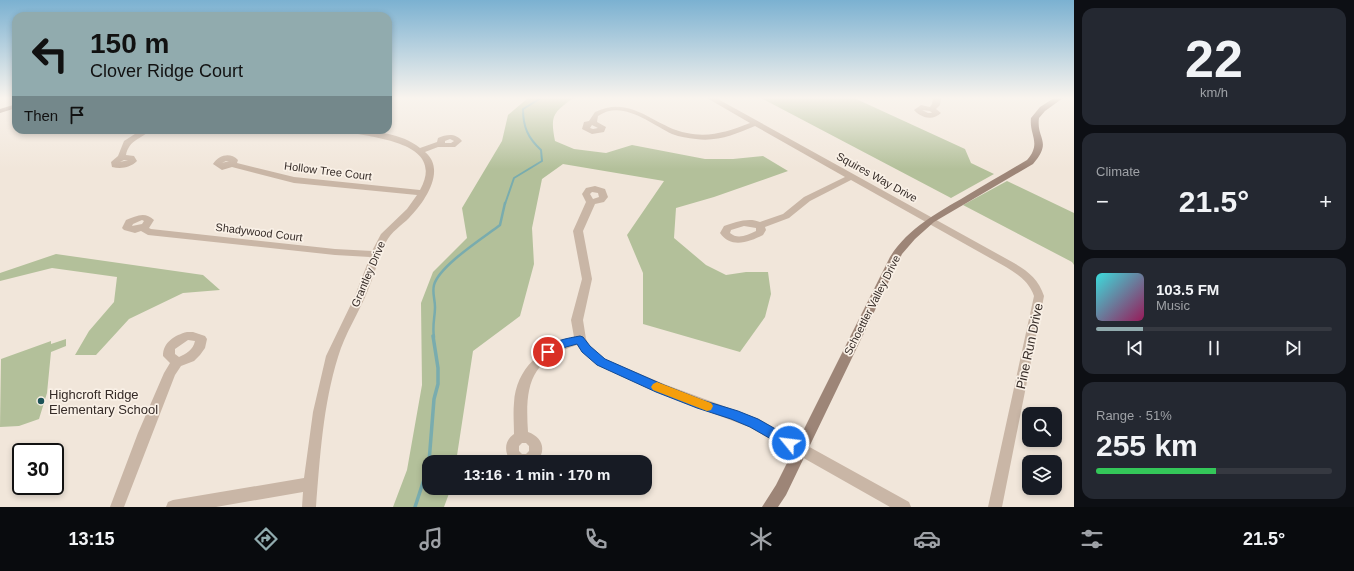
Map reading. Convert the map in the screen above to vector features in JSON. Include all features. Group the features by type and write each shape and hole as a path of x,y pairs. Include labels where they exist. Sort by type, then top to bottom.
{"street":[{"path":"657,122 675,132 696,137 710,138 722,136 755,124"},
{"name":"Squires Way Drive","path":"751,122 931,220 1010,265 1032,280"},
{"name":"Schoettler Valley Drive","path":"769,507 780,490 801,449 895,257 904,243 916,231 931,220 1030,162 1039,150 1034,122"},
{"path":"130,134 134,137"},
{"path":"122,157 125,146 134,137 140,134"},
{"path":"373,134 399,139 421,151 440,144"},
{"name":"Grantley Drive","path":"309,507 320,412 332,358 370,275 374,254 384,236 409,212 428,184 430,175 428,163 421,151"},
{"name":"Hollow Tree Court","path":"232,164 294,180 423,193"},
{"path":"760,226 786,216 807,199 851,177"},
{"path":"591,202 578,231 587,279 577,320 580,340 586,349 601,362 660,388 701,404 734,414 754,423 904,507"},
{"name":"Shadywood Court","path":"143,228 148,232 335,252 374,254"},
{"name":"Pine Run Drive","path":"995,507 1039,296 1032,280"},
{"path":"521,437 520,401 522,387 527,376 548,352 563,344 580,340"},
{"path":"117,507 145,433 170,373 177,362"},
{"path":"172,507 311,484"}],"green space":[{"path":"506,122 553,122 555,141 574,149 606,153 632,145 705,159 733,159 763,156 788,171 714,197 676,208 674,238 706,265 726,275 746,272 768,272 771,294 765,317 740,352 643,324 643,273 627,235 664,181 563,164 542,179 532,228 534,264 520,316 473,351 457,455 422,455 422,495 448,495 444,507 393,507 407,470 422,385 421,303 433,272 467,238 462,208 502,141"},
{"path":"806,122 905,122 965,149 971,163 994,174 951,198"},
{"path":"1007,181 1074,213 1074,265 1072,262 963,205"},
{"path":"56,254 203,275 220,290 183,293 129,319 96,355 75,355 89,331 114,302 117,277 52,268 0,281 0,273"},
{"path":"66,339 66,346 51,352 47,393 39,419 19,426 0,427 1,359 51,341 51,344"}],"waterway":[{"path":"505,204 514,178 542,161 541,150 527,132 524,122"},
{"path":"434,337 434,285 444,269 462,253 500,225 505,203"},
{"path":"430,455 434,399 438,384 438,368 433,336"},
{"path":"415,507 422,486"}],"slow traffic":[{"path":"657,387 707,406"}],"place":[{"name":"Highcroft Ridge Elementary School","path":"41,401"}],"route":[{"path":"548,352 563,344 580,340 586,349 601,362 660,388 701,404 734,414 754,423 789,443"}]}
